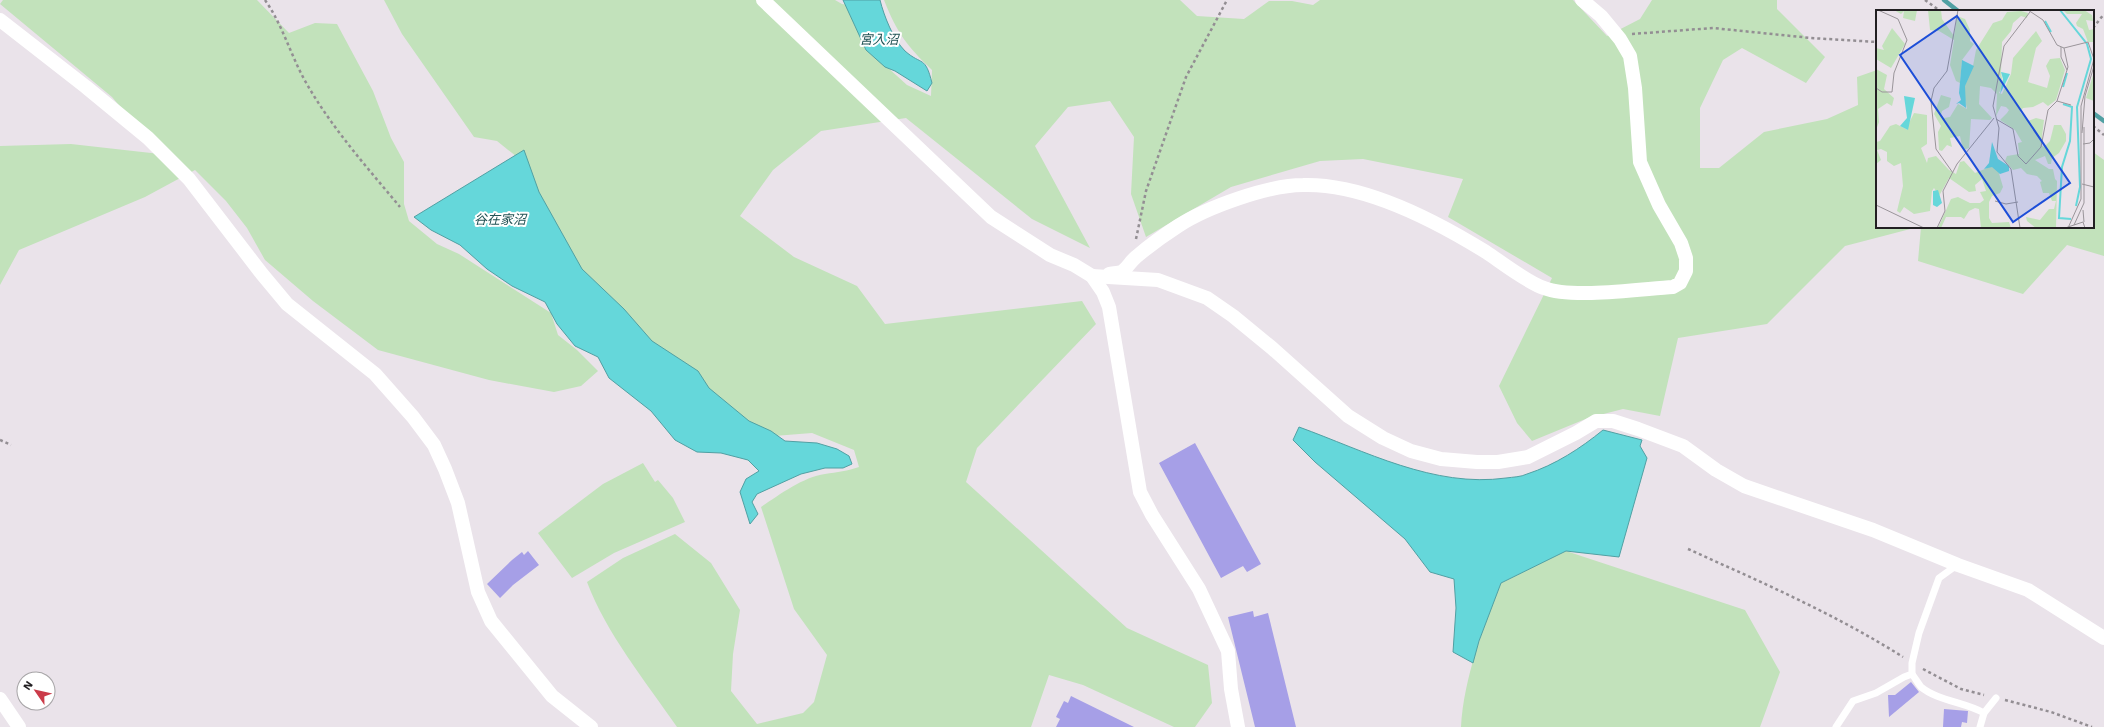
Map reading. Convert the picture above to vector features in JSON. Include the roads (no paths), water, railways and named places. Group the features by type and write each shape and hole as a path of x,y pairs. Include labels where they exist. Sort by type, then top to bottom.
{"street":[{"path":"762,0 991,217 1050,255 1074,265 1092,276 1103,292 1109,307 1140,492 1199,589 1228,651 1231,690 1238,727"},
{"path":"1092,276 1122,272 1136,257 1180,225 1223,204 1266,191 1303,184 1334,187 1381,200 1417,214 1462,238 1543,288 1559,292 1609,292 1673,287 1680,283 1686,271 1686,258 1681,243 1659,205 1640,162 1635,88 1630,56 1617,35 1601,16 1582,0"},
{"path":"0,20 86,87 148,138 189,179 287,304 375,374 414,416 434,445 446,469 460,510 478,592 491,621 552,696 591,727"},
{"path":"1092,276 1158,280 1208,298 1234,316 1272,348 1348,416 1383,438 1411,451 1441,459 1498,462 1528,456 1545,449 1596,421 1613,421 1638,428 1683,446 1716,470 1744,486 1873,530 1958,565 2028,590 2104,638"},
{"path":"0,699 19,727"}],"lane":[{"path":"1958,565 1939,578 1920,633 1912,663 1912,674 1922,686 1936,695 1974,707 1984,713"},
{"path":"1836,727 1853,701 1876,693 1912,674"},
{"path":"1980,727 1984,713 1996,698"}],"water":[{"name":"宮入沼","path":"843,0 880,0 893,34 901,46 911,56 922,62 927,68 932,83 927,91 895,71 885,67 866,50"},
{"name":"谷在家沼","path":"524,150 539,192 582,269 624,309 652,341 698,371 709,388 749,421 771,431 785,441 817,443 837,449 849,456 852,464 843,468 825,468 801,474 757,494 752,502 758,514 750,524 740,492 746,479 759,471 748,460 721,453 697,452 675,440 651,411 609,378 598,357 575,346 557,324 545,302 512,286 487,269 460,245 431,230 414,217"},
{"path":"1299,427 1400,465 1426,473 1453,478 1479,480 1525,475 1548,466 1586,443 1603,430 1642,440 1640,446 1647,458 1619,557 1566,551 1501,583 1479,641 1473,663 1453,652 1456,608 1454,579 1430,572 1405,539 1315,462 1293,440"}],"waterway":[{"path":"1944,0 1957,10"},
{"path":"2094,114 2104,121"}]}
